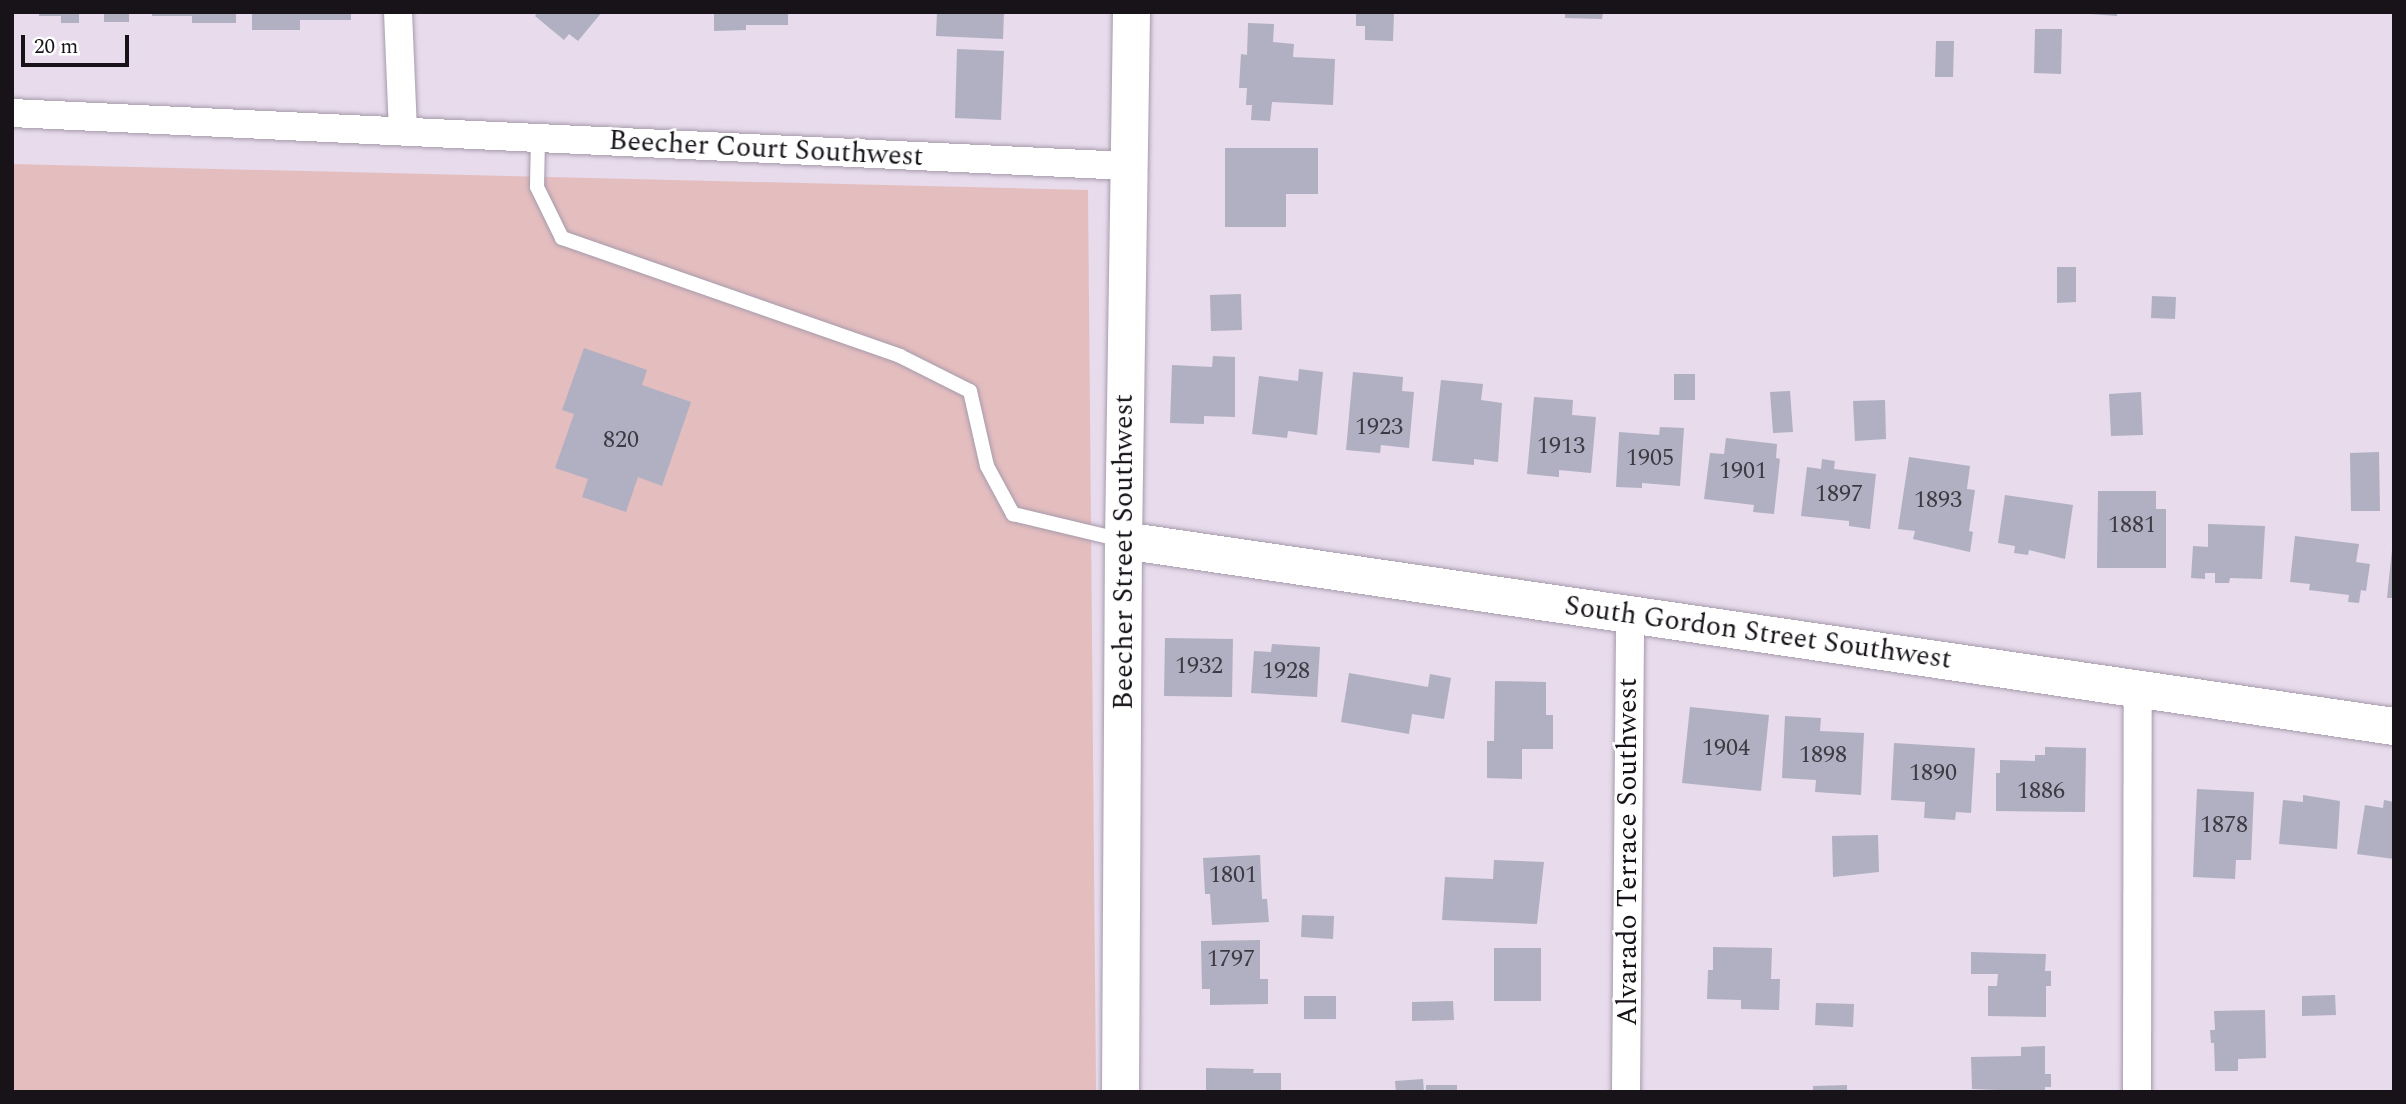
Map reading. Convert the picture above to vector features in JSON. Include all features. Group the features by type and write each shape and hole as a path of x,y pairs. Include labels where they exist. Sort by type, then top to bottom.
{"street":[{"path":"398,12 403,131"},
{"name":"Beecher Street Southwest","path":"1120,1092 1123,540 1131,12"},
{"name":"Beecher Court Southwest","path":"12,113 1128,166"},
{"name":"South Gordon Street Southwest","path":"1123,540 2394,726"},
{"name":"Alvarado Terrace Southwest","path":"1626,1092 1630,613"},
{"path":"2137,1092 2138,689"}],"lane":[{"path":"538,138 537,187 562,238 900,356 970,391 987,466 1013,514 1123,540"}],"shaded area":[{"path":"12,164 1088,190 1096,1092 12,1092"}],"building":[{"path":"39,12 79,12 79,23 61,23 61,16 39,16"},
{"path":"104,12 129,12 129,22 104,22"},
{"path":"152,12 236,12 236,23 192,23 192,16 152,16"},
{"path":"252,12 351,12 351,20 300,20 300,30 252,30"},
{"path":"538,12 602,12 578,41 569,34 564,40 535,16"},
{"path":"714,12 788,12 788,25 746,25 746,30 714,31"},
{"path":"937,12 1004,12 1003,39 936,36"},
{"path":"1356,12 1394,12 1393,41 1365,40 1365,26 1356,26"},
{"path":"1565,12 1603,12 1602,19 1565,18"},
{"path":"2065,12 2117,12 2117,16"},
{"path":"1248,23 1274,24 1273,42 1294,44 1293,57 1335,59 1333,105 1272,102 1270,121 1251,120 1252,105 1246,105 1247,88 1239,88 1241,54 1247,55"},
{"path":"2035,29 2062,29 2061,74 2034,73"},
{"path":"1936,41 1954,41 1953,77 1935,77"},
{"path":"957,49 1004,51 1001,120 955,118"},
{"path":"1225,148 1318,148 1318,194 1286,194 1286,227 1225,227"},
{"path":"2057,267 2076,267 2076,302 2057,303"},
{"path":"1241,294 1242,330 1211,331 1210,295"},
{"path":"2152,296 2176,297 2175,319 2151,318"},
{"path":"584,348 647,370 642,385 691,402 662,486 638,477 626,512 582,497 588,479 555,468 574,414 562,410"},
{"path":"1213,356 1235,357 1235,417 1204,416 1204,424 1170,423 1172,365 1212,367"},
{"path":"1299,369 1323,372 1317,435 1288,431 1287,438 1252,434 1259,376 1298,381"},
{"path":"1353,372 1403,377 1402,391 1414,392 1409,448 1381,445 1380,453 1346,450"},
{"path":"1674,374 1695,374 1695,400 1674,400"},
{"path":"1441,380 1483,384 1481,400 1502,403 1498,462 1474,459 1474,465 1432,461"},
{"path":"1790,391 1793,432 1773,433 1770,392"},
{"path":"2141,392 2143,435 2111,436 2109,394"},
{"path":"1534,397 1573,400 1572,415 1596,417 1591,473 1559,470 1559,477 1527,474"},
{"path":"1885,400 1886,439 1855,441 1853,401"},
{"path":"1660,427 1684,428 1680,486 1642,483 1642,488 1616,487 1619,432 1659,435"},
{"path":"1726,438 1777,444 1776,458 1780,459 1774,514 1753,512 1754,505 1704,499 1710,453 1724,454"},
{"path":"2379,452 2380,511 2351,511 2350,453"},
{"path":"1909,457 1970,466 1967,489 1975,490 1969,531 1973,532 1970,552 1913,539 1915,531 1898,529"},
{"path":"1822,459 1835,461 1834,469 1876,474 1870,529 1849,526 1849,521 1801,516 1807,467 1821,469"},
{"path":"2098,491 2156,491 2156,509 2166,509 2166,568 2097,568"},
{"path":"2005,495 2073,505 2065,559 2029,550 2028,555 2014,553 2015,546 1998,543"},
{"path":"2208,524 2265,526 2262,579 2230,578 2229,583 2215,583 2215,573 2205,573 2205,579 2191,578 2193,546 2208,547"},
{"path":"2295,536 2359,544 2356,562 2370,564 2366,591 2361,590 2359,603 2348,602 2349,595 2309,590 2310,584 2290,582"},
{"path":"2392,550 2394,598 2387,598"},
{"path":"1165,638 1233,639 1232,697 1164,696"},
{"path":"1272,644 1320,647 1317,697 1251,693 1254,651 1271,652"},
{"path":"1349,673 1428,687 1430,674 1451,678 1444,719 1412,714 1409,734 1341,722"},
{"path":"1495,681 1546,682 1546,715 1553,715 1553,749 1522,749 1522,779 1487,778 1487,741 1494,741"},
{"path":"1690,707 1769,715 1761,791 1682,783"},
{"path":"1785,716 1821,718 1820,731 1864,733 1861,795 1815,792 1816,780 1782,778"},
{"path":"1894,743 1975,748 1971,813 1956,812 1955,820 1924,818 1925,802 1891,800"},
{"path":"2045,747 2086,748 2085,812 1996,811 1996,773 2000,773 2000,760 2035,761 2035,755 2045,755"},
{"path":"2197,789 2254,792 2251,860 2236,860 2235,879 2193,877"},
{"path":"2303,795 2340,801 2337,849 2279,844 2283,800 2303,802"},
{"path":"2384,800 2394,802 2394,859 2357,854 2365,805 2383,808"},
{"path":"1878,835 1879,872 1833,877 1832,836"},
{"path":"1260,855 1262,899 1267,899 1269,922 1212,925 1210,894 1205,894 1203,858"},
{"path":"1494,860 1544,862 1537,924 1442,920 1445,877 1493,879"},
{"path":"1302,915 1334,916 1333,939 1301,937"},
{"path":"1260,940 1260,979 1268,979 1268,1004 1210,1005 1210,989 1202,989 1201,941"},
{"path":"1713,947 1772,948 1771,979 1780,979 1779,1010 1741,1009 1741,1000 1707,999 1708,970 1713,970"},
{"path":"1494,948 1541,948 1541,1001 1494,1001"},
{"path":"1971,952 2046,954 2045,971 2051,971 2051,986 2046,986 2046,1017 1988,1016 1988,986 1997,986 1998,974 1971,974"},
{"path":"2335,995 2336,1015 2302,1016 2302,996"},
{"path":"1304,996 1336,996 1336,1019 1304,1019"},
{"path":"1453,1001 1454,1020 1412,1021 1412,1002"},
{"path":"1816,1003 1854,1004 1853,1027 1815,1025"},
{"path":"2265,1010 2266,1058 2238,1059 2238,1071 2215,1071 2214,1043 2211,1043 2210,1030 2215,1030 2214,1011"},
{"path":"2045,1046 2045,1074 2051,1074 2051,1087 2045,1087 2045,1092 1972,1089 1971,1057 2021,1056 2021,1047"},
{"path":"1206,1068 1254,1069 1253,1073 1281,1073 1281,1092 1206,1092"},
{"path":"1423,1079 1424,1092 1396,1092 1395,1081"},
{"path":"1426,1085 1457,1085 1457,1092 1426,1092"},
{"path":"1847,1085 1847,1092 1813,1092 1813,1086"}]}
